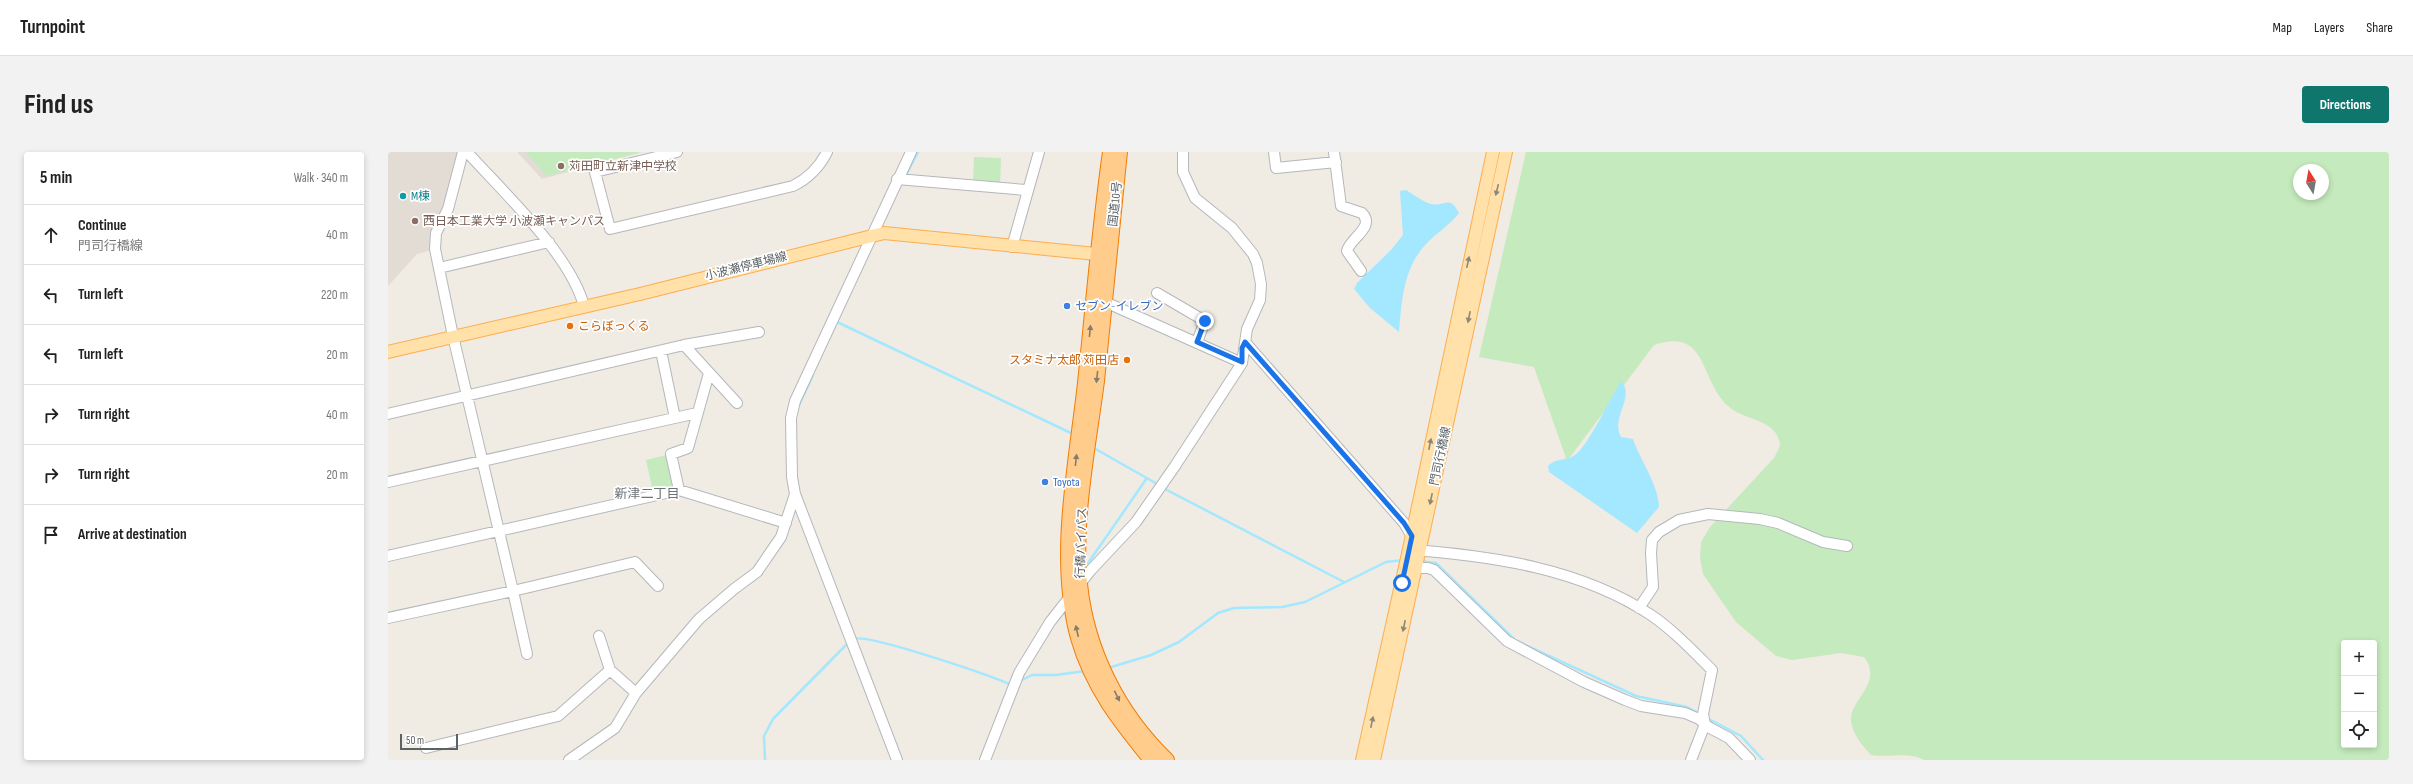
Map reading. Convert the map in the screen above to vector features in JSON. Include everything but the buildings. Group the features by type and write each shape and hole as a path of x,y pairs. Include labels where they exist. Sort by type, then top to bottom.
{"highway":[{"name":"国道10号","path":"1104,255 1110,152"},
{"name":"国道10号","path":"1104,255 1120,152"},
{"name":"行橋バイパス","path":"1104,255 1106,302 1079,532 1080,585 1087,625 1100,661 1122,706 1153,747 1167,760"},
{"name":"行橋バイパス","path":"1104,255 1068,530 1070,596 1079,639 1097,686 1114,714 1151,760"}],"main road":[{"name":"門司行橋線","path":"1415,550 1412,536 1493,152"},
{"name":"門司行橋線","path":"1362,760 1415,550 1506,152"},
{"name":"小波瀬停車場線","path":"388,352 584,306 871,235 896,233 1012,247 1104,255"},
{"name":"門司行橋線","path":"1374,760 1410,568"}],"street":[{"path":"463,152 448,208 436,233 435,249 453,336 527,654"},
{"path":"467,152 549,242 581,295 584,306"},
{"path":"677,152 595,172 610,229 793,186 807,179 821,165 827,152"},
{"path":"897,760 795,494 792,477 791,418 795,401 897,179 911,152"},
{"path":"1012,247 1026,190 1039,152"},
{"path":"985,760 1020,673 1050,622 1091,570 1125,536 1158,492 1242,362 1242,348 1245,342 1247,329 1260,300 1261,284 1257,263 1253,254 1232,228 1195,198 1183,172 1183,152"},
{"path":"1274,152 1276,168 1335,157 1341,206 1362,213 1366,219 1364,227 1347,251 1361,271"},
{"path":"897,179 1026,190"},
{"path":"439,268 549,242"},
{"path":"1157,293 1205,321 1197,342"},
{"path":"1106,302 1242,362"},
{"path":"388,414 684,345 759,332"},
{"path":"1245,342 1404,523 1412,536"},
{"path":"684,345 737,403"},
{"path":"661,351 675,418"},
{"path":"679,490 671,454 688,448 709,374"},
{"path":"388,482 697,413"},
{"path":"388,556 679,490 786,524"},
{"path":"574,758 615,728 636,693 699,619 734,589 757,572 768,559 786,524 795,494"},
{"path":"1639,608 1653,587 1651,553 1652,540 1659,532 1679,520 1708,514 1760,519 1778,523 1823,542 1847,546"},
{"path":"1415,550 1459,553 1553,573 1598,587 1652,615 1712,670 1703,714 1704,724 1691,760"},
{"path":"388,618 513,591 635,562 658,586"},
{"path":"1410,568 1434,570 1507,642 1625,700 1641,706 1685,713 1730,738 1750,760"},
{"path":"599,636 610,670 636,693"},
{"path":"426,748 558,716 610,670"}],"shaded area":[{"name":"西日本工業大学 小波瀬キャンパス","path":"388,152 463,152 435,249 417,254 388,286"},
{"name":"苅田町立新津中学校","path":"517,152 642,152 542,179"}],"green space":[{"name":"苅田町立新津中学校","path":"526,152 639,152 639,153 546,176"},
{"path":"1526,152 2389,152 2389,760 1924,760 1918,757 1905,755 1871,755 1855,735 1851,720 1852,712 1865,690 1870,675 1869,666 1864,657 1841,653 1792,660 1776,656 1736,622 1703,574 1700,558 1701,542 1710,527 1774,458 1780,446 1778,437 1774,430 1728,406 1719,395 1693,349 1684,343 1671,341 1654,345 1567,461 1534,367 1479,357"},
{"path":"974,157 1001,158 1000,185 973,184"},
{"path":"671,454 679,490 654,496 646,460"}],"water":[{"path":"1406,190 1421,200 1431,204 1447,202 1453,204 1459,213 1427,243 1413,263 1405,285 1399,332 1370,308 1354,289 1357,283 1391,250 1403,235 1400,191"},
{"path":"1621,381 1625,387 1626,394 1618,422 1618,430 1621,437 1633,439 1653,482 1659,507 1637,533 1549,472 1548,466 1551,463 1572,457 1580,450 1593,432"}],"waterway":[{"path":"905,177 918,152"},
{"path":"837,322 1073,434"},
{"path":"799,405 813,375"},
{"path":"1092,447 1159,485"},
{"path":"1084,569 1147,478"},
{"path":"1163,488 1344,582"},
{"path":"1108,668 1151,655 1179,642 1218,613 1234,608 1282,607 1305,602 1386,562 1404,560"},
{"path":"1420,561 1436,563 1514,639"},
{"path":"853,639 881,642 956,665 1012,685"},
{"path":"765,760 764,736 773,719 849,642"},
{"path":"1519,642 1636,696 1687,707 1700,714"},
{"path":"1020,681 1032,675 1056,675 1085,671"},
{"path":"1707,718 1741,736 1763,760"}],"place":[{"name":"苅田町立新津中学校","path":"561,166"},
{"name":"M棟","path":"403,196"},
{"name":"西日本工業大学 小波瀬キャンパス","path":"415,221"},
{"name":"セブン-イレブン","path":"1067,306"},
{"name":"こらぼっくる","path":"570,326"},
{"name":"スタミナ太郎 苅田店","path":"1127,360"},
{"name":"Toyota","path":"1045,482"}],"district":[{"name":"新津二丁目","path":"647,493"}],"route":[{"path":"1205,321 1197,342 1242,362 1242,348 1245,342 1318,424 1353,468 1404,523 1412,536 1402,583"}]}
